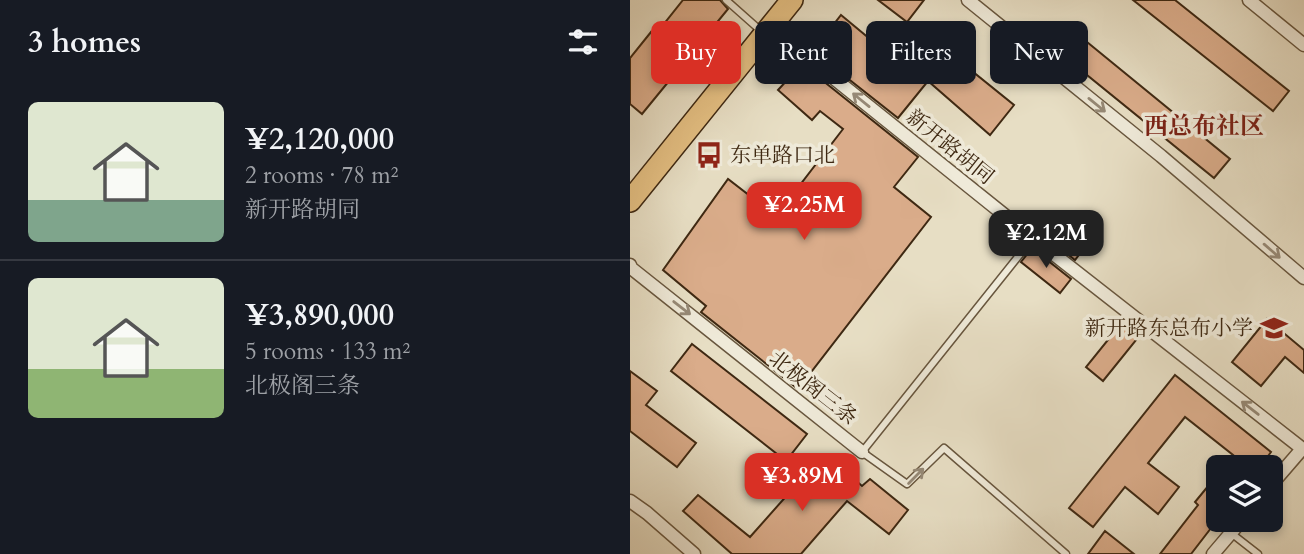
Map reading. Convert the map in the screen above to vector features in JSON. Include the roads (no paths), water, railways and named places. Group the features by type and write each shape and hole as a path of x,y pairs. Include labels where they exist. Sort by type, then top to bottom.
{"main road":[{"path":"775,21 792,0"},
{"path":"630,201 755,46"}],"street":[{"path":"968,0 1161,156 1304,278"},
{"path":"1249,0 1304,45"},
{"name":"新开路胡同","path":"835,84 1303,450"},
{"name":"北极阁三条","path":"630,265 862,452"},
{"path":"1283,472 1303,450"},
{"path":"630,501 694,554"},
{"path":"1213,554 1231,533"}],"lane":[{"path":"726,0 755,22"},
{"path":"862,452 1033,238"},
{"name":"北极阁三条","path":"862,452 907,484 944,448 1066,554"},
{"path":"1231,533 1258,554"}],"place":[{"name":"东单路口北","path":"709,155"},
{"name":"新开路东总布小学","path":"1274,328"}],"district":[{"name":"西总布社区","path":"1204,126"}]}
